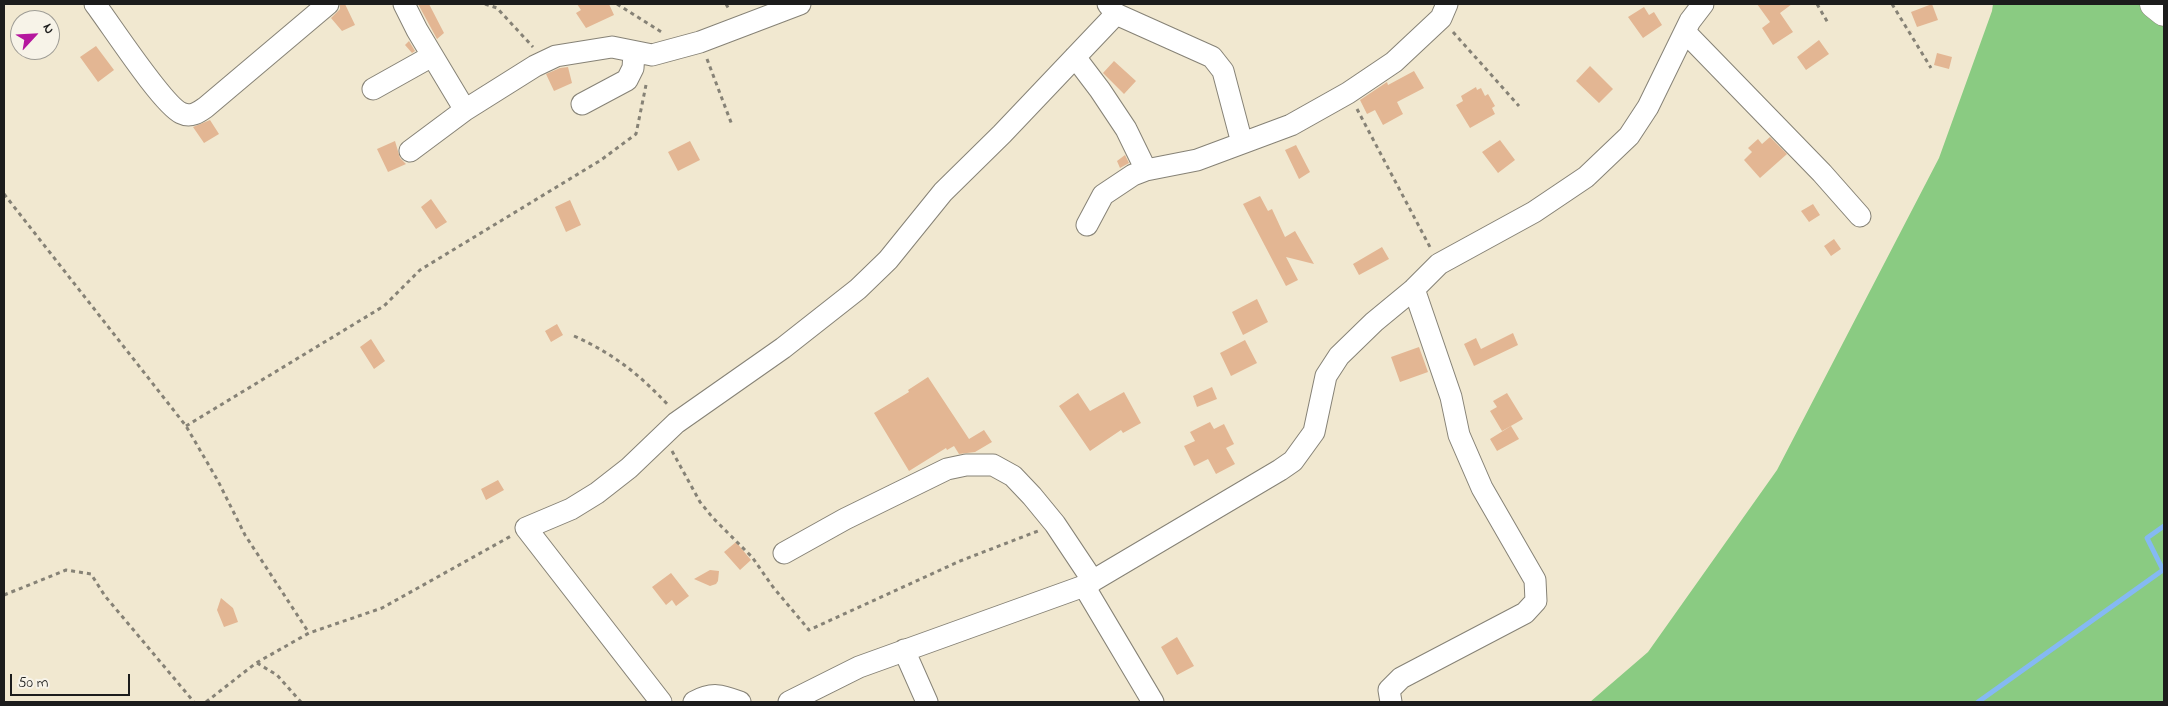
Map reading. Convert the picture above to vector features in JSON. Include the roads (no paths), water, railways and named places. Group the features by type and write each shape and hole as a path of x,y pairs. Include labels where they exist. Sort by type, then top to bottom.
{"main road":[{"path":"2154,4 2164,12"}],"street":[{"path":"95,4 163,97 182,114 194,114 206,107 328,4"},
{"path":"404,4 432,56 465,110"},
{"path":"410,150 465,110 545,60 556,56 604,47 643,54 693,44 800,4"},
{"path":"788,702 859,667 1088,584 1293,461 1314,432 1326,376 1339,356 1439,264 1534,212 1586,177 1629,136 1648,107 1685,32 1703,4"},
{"path":"661,702 526,528 571,508 597,493 629,468 682,419 783,348 858,289 888,260 943,192 1002,134 1075,57 1112,9 1212,57 1223,71 1242,143"},
{"path":"1087,225 1102,195 1146,170 1197,160 1291,125 1348,92 1394,62 1444,11"},
{"path":"1685,32 1822,173 1860,216"},
{"path":"582,104 627,80 643,54"},
{"path":"373,89 432,56"},
{"path":"1075,57 1126,128 1146,170"},
{"path":"1391,702 1389,690 1401,678 1525,613 1536,601 1536,580 1482,488 1462,443 1451,397 1414,288"},
{"path":"784,553 845,519 938,473 966,465 993,465 1014,476 1055,524 1153,702"},
{"path":"904,650 927,702"},
{"path":"694,702 710,695 726,697 740,702"}],"waterway":[{"path":"1978,702 2163,570 2147,538 2164,526"}]}
